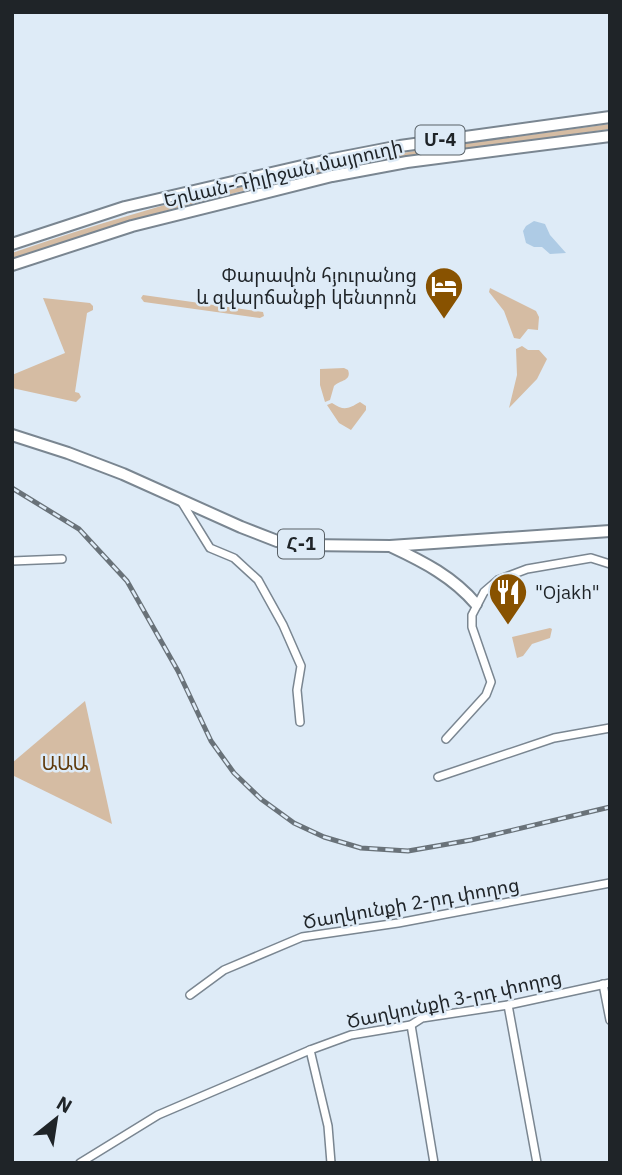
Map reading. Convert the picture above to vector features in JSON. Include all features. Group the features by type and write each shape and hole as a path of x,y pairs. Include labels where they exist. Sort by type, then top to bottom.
{"main road":[{"name":"Երևան-Դիլիջան մայրուղի","path":"12,244 125,207 328,160 400,146 610,117"},
{"name":"Երևան-Դիլիջան մայրուղի","path":"12,265 132,226 332,177 407,162 610,136"},
{"name":"Հ-1","path":"12,435 112,470 277,541 305,545 390,546 610,531"},
{"name":"Հ-1","path":"12,441 34,443"},
{"path":"390,546 445,575 476,604"}],"street":[{"path":"181,501 210,548 234,558 258,580 278,615 301,666 297,690 300,722"},
{"path":"446,739 486,695 491,682 472,627 472,615 484,592 498,580 527,569 591,558 610,564"},
{"path":"12,561 62,559"},
{"path":"438,778 554,738 610,727"},
{"name":"Ծաղկունքի 2-րդ փողոց","path":"190,995 224,970 302,937 398,923 610,883"},
{"path":"606,984 610,1020"},
{"name":"Ծաղկունքի 3-րդ փողոց","path":"80,1163 158,1115 351,1035 411,1025 422,1018 508,1005 606,984"},
{"path":"508,1005 537,1163"},
{"path":"411,1025 434,1163"},
{"path":"310,1050 328,1126 331,1163"}],"green space":[{"path":"610,124 610,129 437,153 306,177 305,170 432,148"},
{"path":"257,181 258,187 157,213 12,259 12,253 73,233 164,205"},
{"path":"490,288 536,311 539,317 538,330 528,329 520,339 514,338 504,311 489,292"},
{"path":"143,295 263,312 264,316 260,318 144,302 141,298"},
{"path":"43,298 90,303 93,306 93,310 87,313 75,392 81,397 76,402 12,388 12,375 65,353"},
{"path":"522,346 528,350 539,350 547,359 537,379 509,408 517,375 516,349"},
{"path":"320,369 348,370 348,376 334,386 330,400 325,402 320,385"},
{"path":"360,402 366,406 366,410 351,430 339,423 327,405 332,403 346,408"},
{"path":"550,628 550,638 532,644 523,656 517,658 512,637"},
{"name":"ԱԱԱ","path":"85,701 112,824 12,775 12,763"}],"water":[{"path":"534,221 545,224 550,235 566,253 550,254 542,247 526,243 523,231"}],"railway":[{"path":"12,488 79,529 127,581 178,671 211,741 234,773 261,799 294,823 324,837 361,848 408,851 471,840 610,807"}],"place":[{"name":"Փարավոն հյուրանոց և զվարճանքի կենտրոն","path":"444,320"},
{"name":"\"Ojakh\"","path":"508,626"}]}
